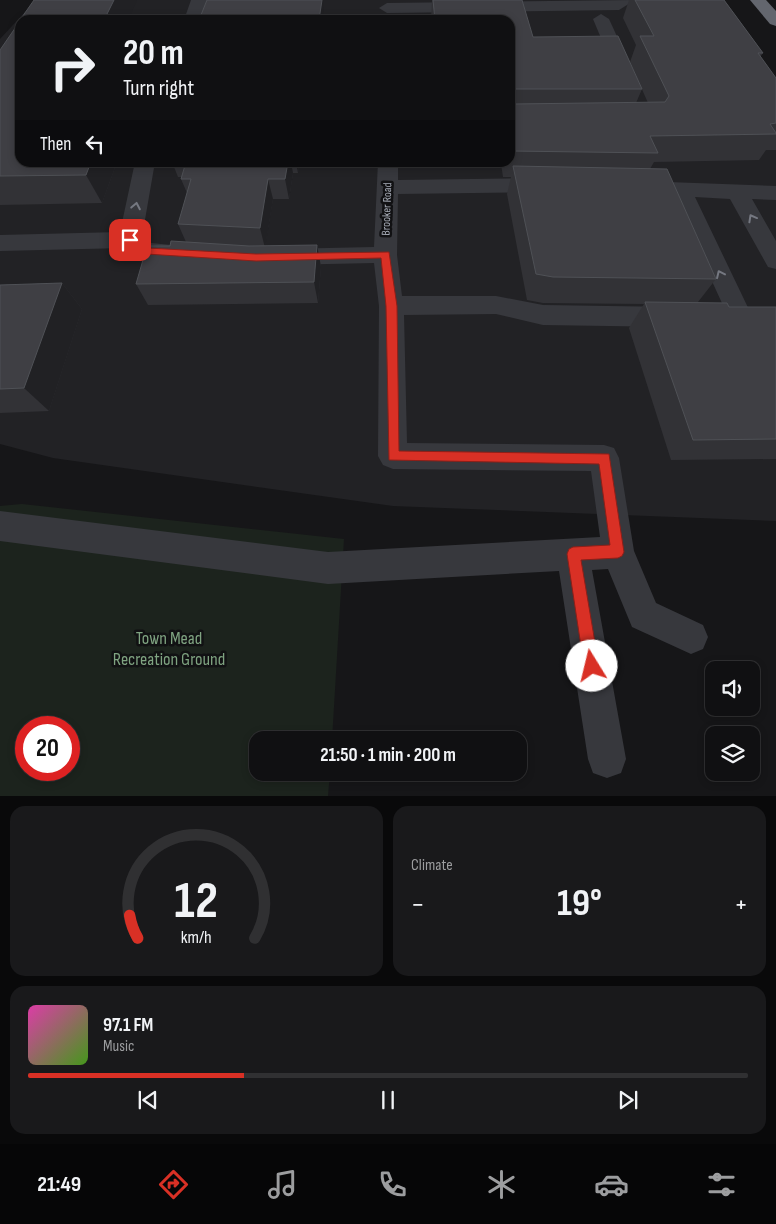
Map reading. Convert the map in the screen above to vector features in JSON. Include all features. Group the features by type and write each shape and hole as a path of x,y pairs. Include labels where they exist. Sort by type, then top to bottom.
{"highway":[{"path":"758,0 776,22"}],"street":[{"path":"194,15 199,0"},
{"path":"387,9 619,5 626,0"},
{"path":"601,19 631,88"},
{"path":"130,240 144,167"},
{"name":"Brooker Road","path":"388,167 385,255 392,306 393,456 604,458 618,552"},
{"path":"388,187 563,185"},
{"path":"622,188 776,192"},
{"path":"681,190 741,318"},
{"path":"737,192 776,260"},
{"path":"0,242 130,240 146,251 201,254"},
{"name":"Brooker Road","path":"256,258 385,255"},
{"path":"392,306 496,305 543,315 767,317"},
{"path":"0,526 328,568 618,552 644,615 691,637"},
{"path":"573,554 607,759"}],"shaded area":[{"path":"36,0 715,0 776,97 776,521 393,506 53,458 0,444 0,39 15,23 15,167 515,167 515,15 22,15"}],"green space":[{"name":"Town Mead Recreation Ground","path":"22,504 344,539 333,731 249,731 249,781 329,781 328,796 0,796 0,506"}],"building":[{"path":"34,0 114,0 106,15 24,15"},
{"path":"207,0 322,0 320,15 201,15"},
{"path":"433,0 522,0 533,37 618,36 642,89 515,89 515,15 434,15"},
{"path":"635,0 724,0 763,53 758,53 776,78 776,123 770,124 776,134 650,136 658,153 515,151 515,104 665,102 669,96 640,36 654,36"},
{"path":"15,28 15,167 89,167 86,175 0,176 0,50"},
{"path":"515,166 667,169 716,279 553,277 536,274 513,167"},
{"path":"185,167 287,167 285,179 268,179 260,228 178,224 191,179 181,179"},
{"path":"171,241 249,246 317,245 314,282 136,284 147,246 170,246"},
{"path":"62,283 24,388 0,389 0,285"},
{"path":"645,302 727,303 729,307 776,307 776,439 693,440"}],"route":[{"path":"130,240 146,251 256,258 385,255 392,306 393,456 604,458 618,552 573,554 592,666"}]}
